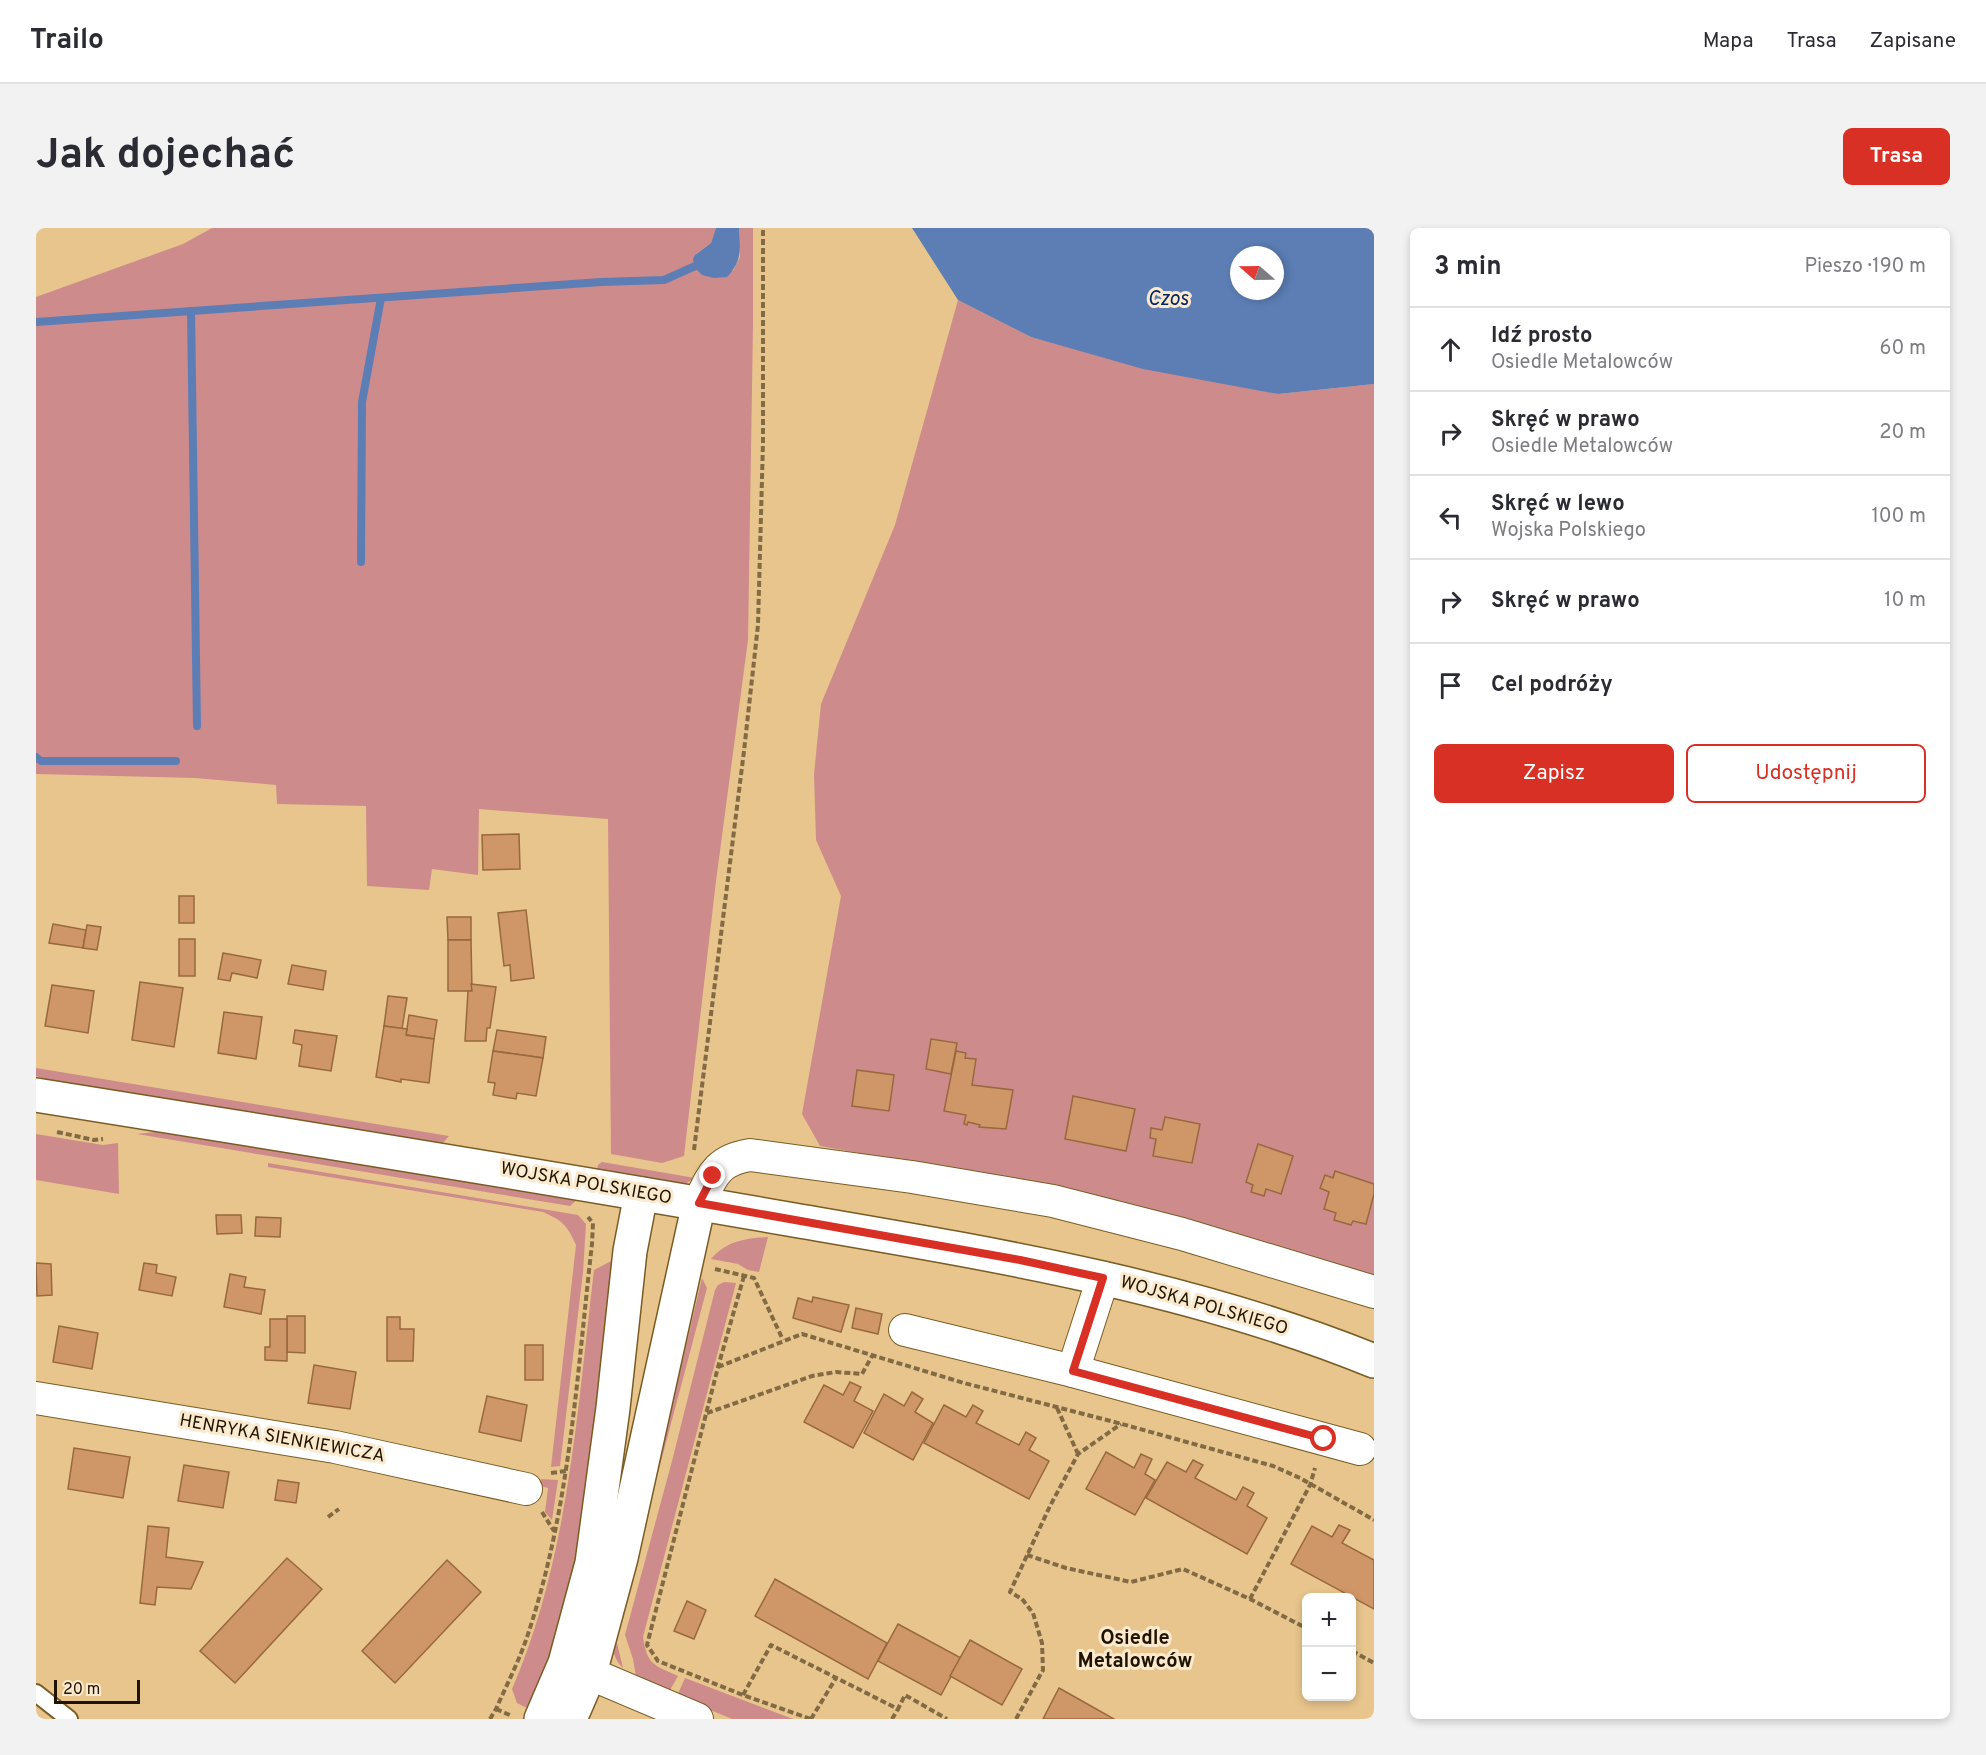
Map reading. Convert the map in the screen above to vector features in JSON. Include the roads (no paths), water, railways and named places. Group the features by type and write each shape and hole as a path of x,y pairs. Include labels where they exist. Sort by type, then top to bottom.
{"street":[{"name":"WOJSKA POLSKIEGO","path":"36,1095 458,1162 1020,1260 1220,1307 1374,1361"},
{"path":"541,1719 577,1668 621,1558 699,1203 720,1166 729,1161 750,1155 912,1177 1053,1201 1182,1234 1374,1292"},
{"path":"570,1719 613,1408 630,1251 641,1194"},
{"path":"1073,1371 1103,1278"},
{"path":"905,1330 1073,1371 1360,1449"},
{"name":"HENRYKA SIENKIEWICZA","path":"36,1398 335,1447 526,1489"},
{"path":"577,1668 697,1719"}],"lane":[{"path":"36,1693 69,1719"}],"water":[{"path":"716,228 739,228 738,260 727,277 714,278 702,275 694,267 695,255 711,243"},
{"name":"Czos","path":"912,228 1374,228 1374,384 1278,394 1143,369 1031,337 958,300"}],"waterway":[{"path":"36,322 601,282 664,280 702,263"},
{"path":"361,562 362,402 381,298"},
{"path":"191,311 197,726"},
{"path":"36,757 41,761 176,761"}],"district":[{"name":"Osiedle Metalowców","path":"1135,1650"}]}
